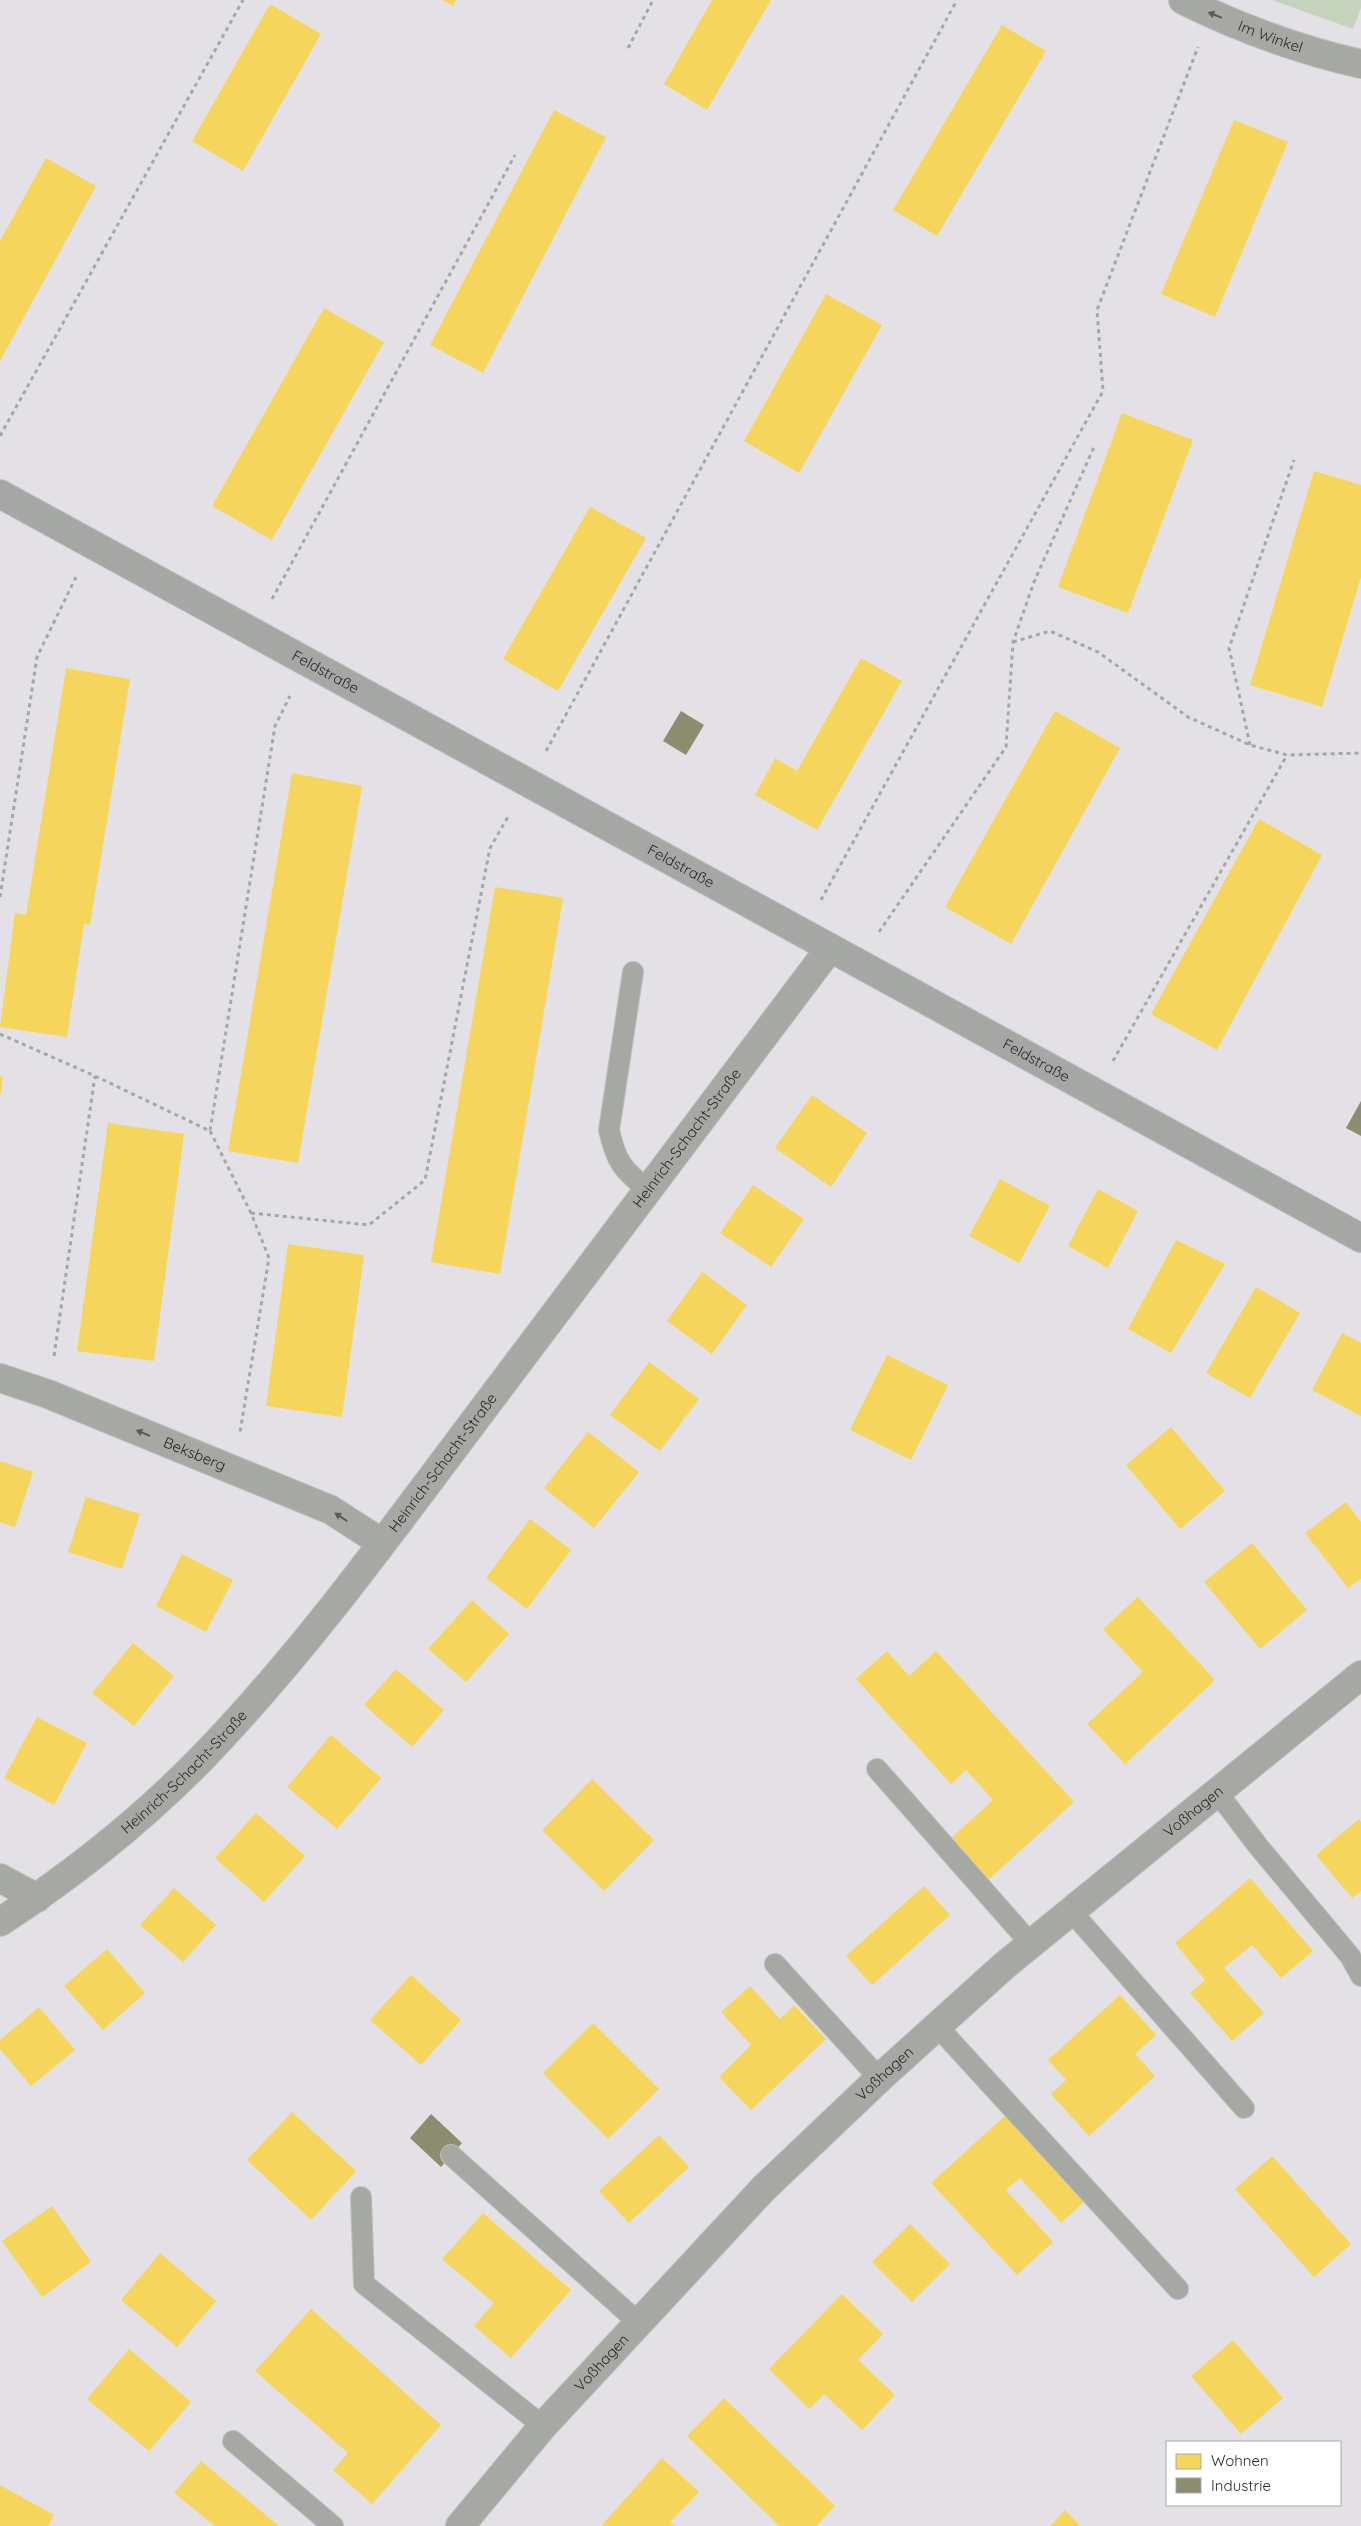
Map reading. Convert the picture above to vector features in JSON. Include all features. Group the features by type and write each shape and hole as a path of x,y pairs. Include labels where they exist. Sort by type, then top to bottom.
{"street":[{"name":"Im Winkel","path":"1183,0 1211,14 1295,46 1361,64"},
{"name":"Feldstraße","path":"0,494 1361,1238"},
{"name":"Heinrich-Schacht-Straße","path":"0,1922 37,1898 125,1830 204,1756 294,1654 382,1543 830,948"},
{"name":"Beksberg","path":"0,1378 48,1394 331,1510 382,1543"},
{"name":"Voßhagen","path":"460,2526 543,2426 764,2188 879,2078 1031,1944 1361,1675"},
{"path":"0,1878 37,1898"}],"lane":[{"path":"633,972 609,1130 615,1156 629,1175 648,1190"},
{"path":"877,1769 1031,1944"},
{"path":"1218,1792 1258,1846 1350,1956 1361,1976"},
{"path":"1071,1912 1244,2108"},
{"path":"775,1964 879,2078"},
{"path":"937,2026 1178,2289"},
{"path":"452,2155 639,2323"},
{"path":"361,2197 364,2284 543,2426"},
{"path":"233,2441 333,2526"}],"path":[{"path":"0,436 243,0"},
{"path":"628,48 652,0"},
{"path":"250,1213 369,1225 425,1180 490,848 528,783 957,0"},
{"path":"803,933 1103,391 1097,310 1211,14"},
{"path":"254,632 515,155"},
{"path":"858,963 1006,747 1013,642 1034,582 1094,447"},
{"path":"1250,745 1229,648 1294,460"},
{"path":"0,897 37,656 91,544"},
{"path":"1013,642 1050,631 1098,652 1188,717 1250,745 1287,755 1361,753"},
{"path":"234,1470 269,1258 250,1213 210,1131 275,726 306,662"},
{"path":"1095,1093 1287,755"},
{"path":"0,1034 95,1076 210,1131"},
{"path":"48,1394 95,1076"}],"green space":[{"path":"1272,0 1361,0 1361,8 1353,29"}],"building: Wohnen":[{"path":"442,0 456,0 453,6"},
{"path":"712,0 771,0 707,110 664,84"},
{"path":"270,4 321,34 243,171 192,141"},
{"path":"1002,25 1046,51 937,236 893,210"},
{"path":"554,110 606,137 483,373 430,345"},
{"path":"1234,120 1288,142 1215,317 1161,294"},
{"path":"46,158 96,186 0,361 0,241"},
{"path":"826,294 882,325 799,473 744,441"},
{"path":"324,308 384,342 272,540 212,506"},
{"path":"1122,413 1193,440 1128,613 1058,587"},
{"path":"1314,471 1361,485 1361,577 1322,707 1250,685"},
{"path":"590,507 646,538 558,691 503,659"},
{"path":"861,658 902,681 817,830 755,795 775,758 797,771"},
{"path":"66,668 130,679 90,925 84,924 67,1037 0,1027 15,913 26,915"},
{"path":"1055,711 1120,748 1011,944 945,907"},
{"path":"292,773 362,786 298,1163 228,1151"},
{"path":"1259,819 1322,855 1217,1050 1151,1014"},
{"path":"495,887 563,898 500,1274 431,1262"},
{"path":"0,1076 3,1077 1,1093 0,1093"},
{"path":"812,1095 867,1133 831,1187 775,1148"},
{"path":"108,1123 184,1134 154,1361 77,1351"},
{"path":"1000,1179 1050,1206 1019,1263 969,1236"},
{"path":"753,1185 804,1219 771,1267 720,1233"},
{"path":"1098,1189 1138,1211 1108,1268 1068,1246"},
{"path":"1176,1240 1225,1264 1171,1353 1128,1329"},
{"path":"288,1244 364,1255 342,1417 266,1406"},
{"path":"702,1272 747,1305 712,1354 667,1321"},
{"path":"1256,1287 1300,1313 1250,1398 1206,1373"},
{"path":"1342,1333 1361,1343 1361,1416 1312,1390"},
{"path":"887,1355 948,1385 911,1460 850,1430"},
{"path":"649,1362 699,1399 660,1451 610,1415"},
{"path":"1171,1427 1225,1491 1180,1529 1126,1465"},
{"path":"588,1432 639,1472 594,1528 544,1488"},
{"path":"0,1461 33,1472 15,1527 0,1522"},
{"path":"86,1497 140,1514 122,1569 68,1552"},
{"path":"1346,1502 1361,1522 1361,1579 1348,1588 1305,1533"},
{"path":"530,1519 571,1550 527,1609 486,1578"},
{"path":"1252,1543 1307,1610 1260,1649 1204,1582"},
{"path":"182,1554 233,1580 206,1632 156,1606"},
{"path":"1138,1597 1215,1680 1125,1764 1087,1724 1143,1672 1103,1629"},
{"path":"472,1600 509,1634 466,1682 428,1649"},
{"path":"133,1643 174,1676 134,1726 92,1693"},
{"path":"887,1651 909,1676 936,1651 1074,1802 986,1882 949,1840 993,1800 966,1770 951,1784 856,1679"},
{"path":"396,1669 444,1710 412,1747 364,1705"},
{"path":"37,1717 87,1743 54,1805 4,1778"},
{"path":"331,1735 381,1778 337,1829 287,1787"},
{"path":"592,1779 654,1840 604,1891 542,1830"},
{"path":"256,1813 305,1856 264,1902 215,1858"},
{"path":"1359,1819 1361,1822 1361,1891 1352,1898 1316,1855"},
{"path":"1250,1878 1313,1951 1281,1978 1252,1945 1224,1968 1264,2013 1232,2041 1190,1993 1205,1980 1175,1943"},
{"path":"924,1886 950,1915 872,1985 846,1956"},
{"path":"174,1888 216,1925 183,1962 140,1925"},
{"path":"107,1949 145,1993 103,2030 64,1986"},
{"path":"411,1975 461,2020 421,2065 370,2020"},
{"path":"750,1986 780,2019 794,2005 826,2039 751,2110 719,2077 751,2045 721,2012"},
{"path":"1120,1995 1156,2035 1135,2054 1155,2076 1089,2136 1051,2094 1066,2080 1048,2060"},
{"path":"39,2007 75,2050 31,2086 0,2049 0,2040"},
{"path":"593,2023 659,2089 608,2139 543,2073"},
{"path":"292,2112 356,2171 311,2220 247,2160"},
{"path":"1007,2114 1086,2200 1061,2223 1020,2178 1006,2190 1053,2242 1017,2275 931,2183"},
{"path":"659,2135 689,2167 629,2223 599,2191"},
{"path":"1272,2156 1351,2244 1314,2277 1235,2189"},
{"path":"52,2206 91,2262 42,2297 2,2241"},
{"path":"483,2213 571,2290 511,2358 474,2326 494,2303 442,2259"},
{"path":"910,2224 950,2264 912,2302 872,2262"},
{"path":"160,2253 216,2301 177,2347 121,2300"},
{"path":"842,2294 883,2334 858,2360 895,2395 862,2430 824,2394 809,2409 769,2369"},
{"path":"311,2309 441,2425 372,2504 333,2470 348,2453 255,2371"},
{"path":"1233,2340 1283,2398 1241,2434 1191,2376"},
{"path":"129,2349 191,2402 149,2451 87,2399"},
{"path":"724,2398 835,2506 816,2526 779,2526 687,2436"},
{"path":"662,2458 699,2492 670,2522 675,2526 601,2526"},
{"path":"201,2461 279,2526 215,2526 174,2493"},
{"path":"0,2485 54,2515 48,2526 0,2526"},
{"path":"1065,2510 1081,2526 1050,2526"}],"building: Industrie":[{"path":"681,711 704,725 686,755 663,741"},
{"path":"1361,1101 1361,1136 1346,1128"},
{"path":"431,2114 462,2143 441,2167 410,2138"}]}
